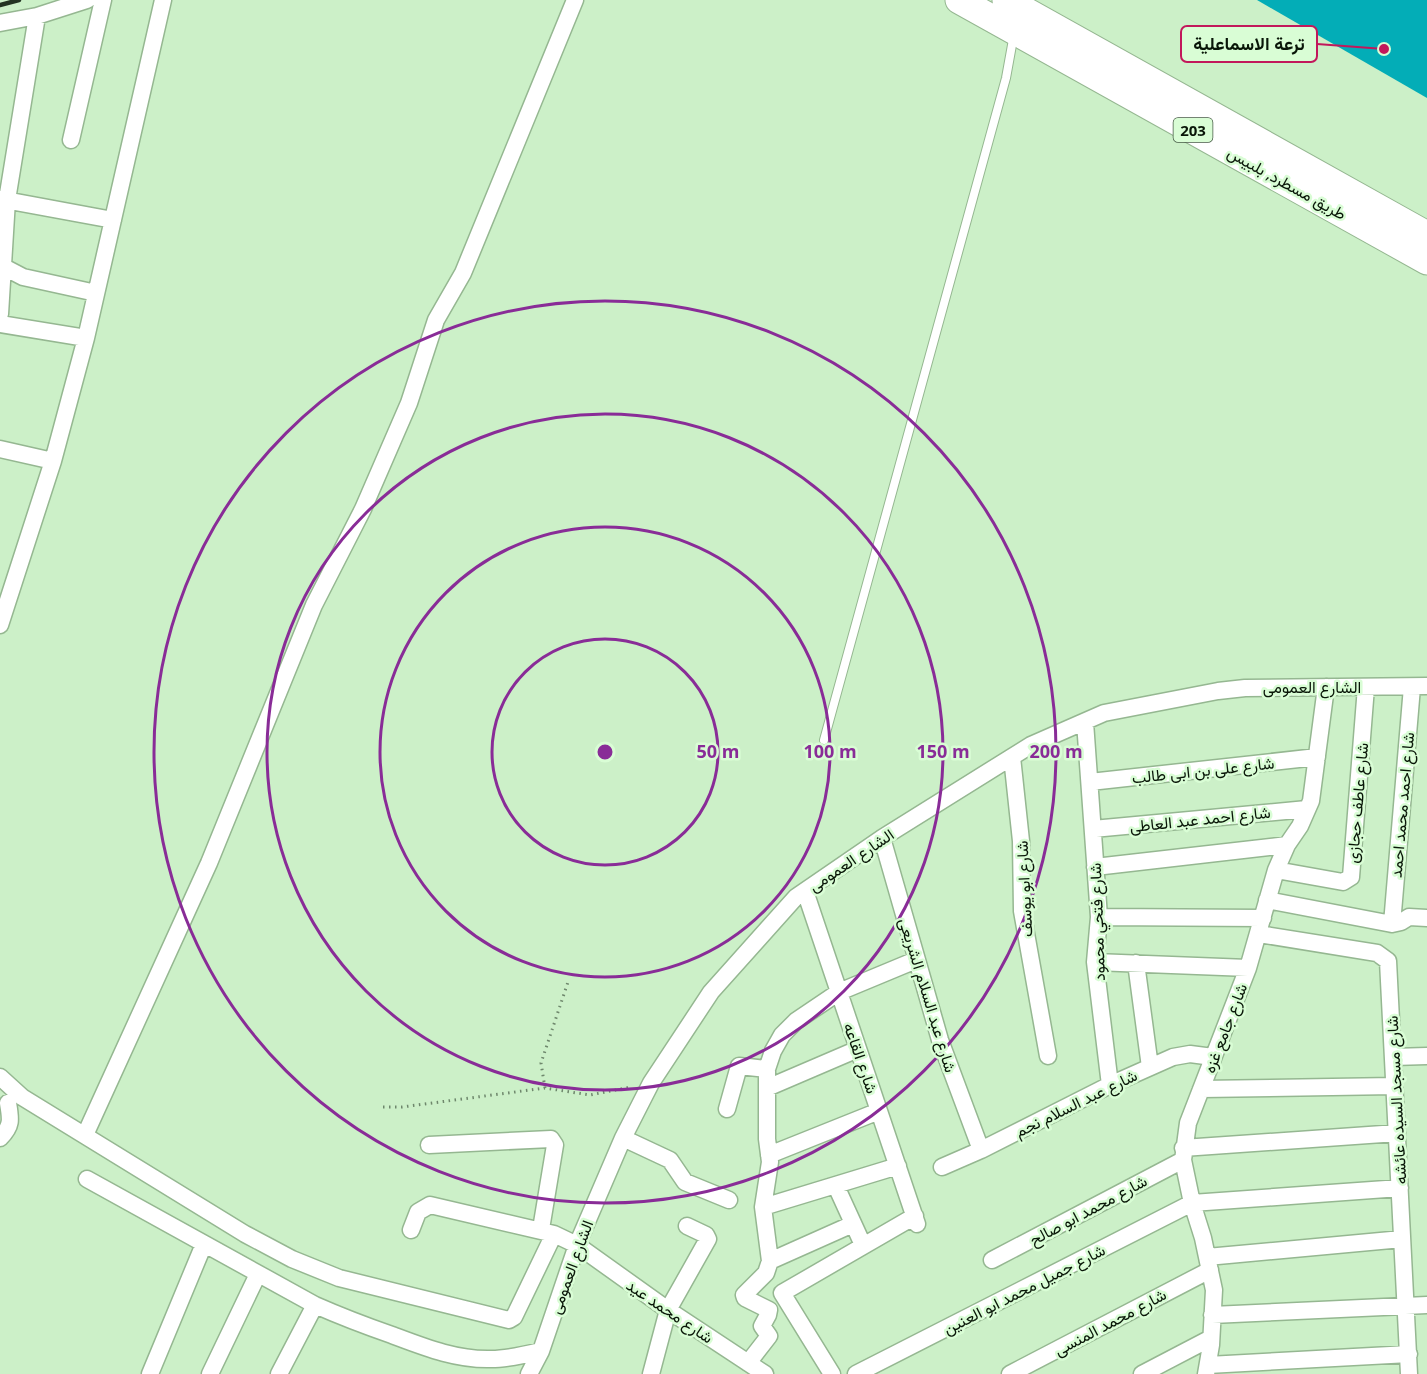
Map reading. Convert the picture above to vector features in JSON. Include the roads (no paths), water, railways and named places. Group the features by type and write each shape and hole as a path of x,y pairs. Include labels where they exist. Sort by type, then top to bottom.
{"main road":[{"name":"طريق مسطرد, بلبيس","path":"959,0 1427,261"},
{"name":"طريق مسطرد, بلبيس","path":"1006,0 1427,236"}],"street":[{"path":"0,23 37,16 87,0"},
{"path":"71,140 103,0"},
{"path":"0,625 53,460 86,338 163,0"},
{"path":"85,1135 209,863 314,605 363,509 386,456 408,403 436,320 464,273 575,0"},
{"path":"0,314 3,200 37,16"},
{"path":"3,200 113,220"},
{"path":"1,265 23,277 96,293"},
{"path":"0,324 86,338"},
{"path":"0,449 53,460"},
{"name":"الشارع العمومى","path":"529,1374 540,1351 577,1245 623,1138 651,1083 711,992 796,897 882,838 1031,745 1104,713 1218,691 1274,687 1419,686"},
{"name":"شارع احمد محمد احمد","path":"1392,924 1419,686"},
{"name":"شارع جامع غزه","path":"1207,1370 1214,1290 1192,1203 1183,1154 1188,1123 1248,968 1276,870 1311,801 1326,687"},
{"name":"شارع عاطف حجازى","path":"1276,870 1343,882 1348,881 1351,877 1366,687"},
{"name":"شارع فتحي محمود","path":"1085,722 1099,917 1095,962 1110,1085"},
{"name":"شارع ابو يوسف","path":"1012,757 1021,841 1022,911 1048,1056"},
{"name":"شارع على بن ابى طالب","path":"1089,782 1317,757"},
{"name":"شارع احمد عبد العاطى","path":"1093,829 1307,808"},
{"name":"شارع عبد السلام الشريعى","path":"882,838 948,1067 981,1150"},
{"path":"1095,867 1287,845"},
{"name":"شارع القاعه","path":"804,891 916,1220 863,1245"},
{"path":"1267,900 1392,924 1409,917 1427,918"},
{"path":"1099,917 1261,926"},
{"name":"شارع مسجد السيده عائشه","path":"1261,926 1377,953 1386,957 1388,961 1409,1374"},
{"path":"748,1363 769,1334 762,1326 769,1312 767,1308 745,1299 744,1295 766,1273 770,1261 764,1208 770,1162 767,1139 767,1070 772,1051 782,1035 796,1021 838,992 916,960"},
{"path":"1095,962 1248,968"},
{"path":"1136,963 1150,1067"},
{"path":"767,1088 858,1049"},
{"name":"شارع عبد السلام نجم","path":"942,1167 1150,1067 1181,1055 1214,1057"},
{"path":"1394,1057 1427,1056"},
{"path":"727,1109 738,1066 767,1070"},
{"path":"0,1077 10,1103 11,1118 8,1130 0,1138"},
{"path":"1201,1089 1394,1086"},
{"path":"10,1103 85,1135 245,1234 292,1259 339,1278 509,1320 514,1317 548,1231 555,1145 551,1139 429,1145"},
{"path":"769,1155 879,1111"},
{"name":"شارع محمد ابو صالح","path":"992,1260 1183,1154 1397,1133"},
{"path":"623,1138 670,1160 685,1182 729,1200"},
{"path":"764,1208 898,1166"},
{"path":"87,1179 315,1305 438,1352 464,1358 489,1359 515,1357 540,1351"},
{"path":"832,1374 782,1293 863,1245 836,1186"},
{"path":"1192,1203 1400,1188"},
{"name":"شارع جميل محمد ابو العنين","path":"856,1374 1192,1203"},
{"name":"شارع محمد عيد","path":"411,1230 418,1212 430,1205 548,1231 577,1245 668,1310 765,1374"},
{"path":"770,1261 853,1224"},
{"path":"651,1374 668,1310 708,1239 706,1235 687,1227"},
{"path":"1209,1263 1402,1239"},
{"path":"150,1374 204,1244"},
{"name":"شارع محمد المنسى","path":"1010,1374 1209,1263"},
{"path":"210,1374 258,1274"},
{"path":"279,1374 315,1305"},
{"path":"1212,1315 1427,1305"},
{"path":"1142,1374 1211,1338"},
{"path":"1207,1370 1408,1354"}],"lane":[{"path":"824,740 1006,78 1014,31"}],"water":[{"path":"1257,0 1427,0 1427,98"}],"railway":[{"path":"0,5 19,0"}],"place":[{"name":"ترعة الاسماعلية","path":"1384,49"}]}
